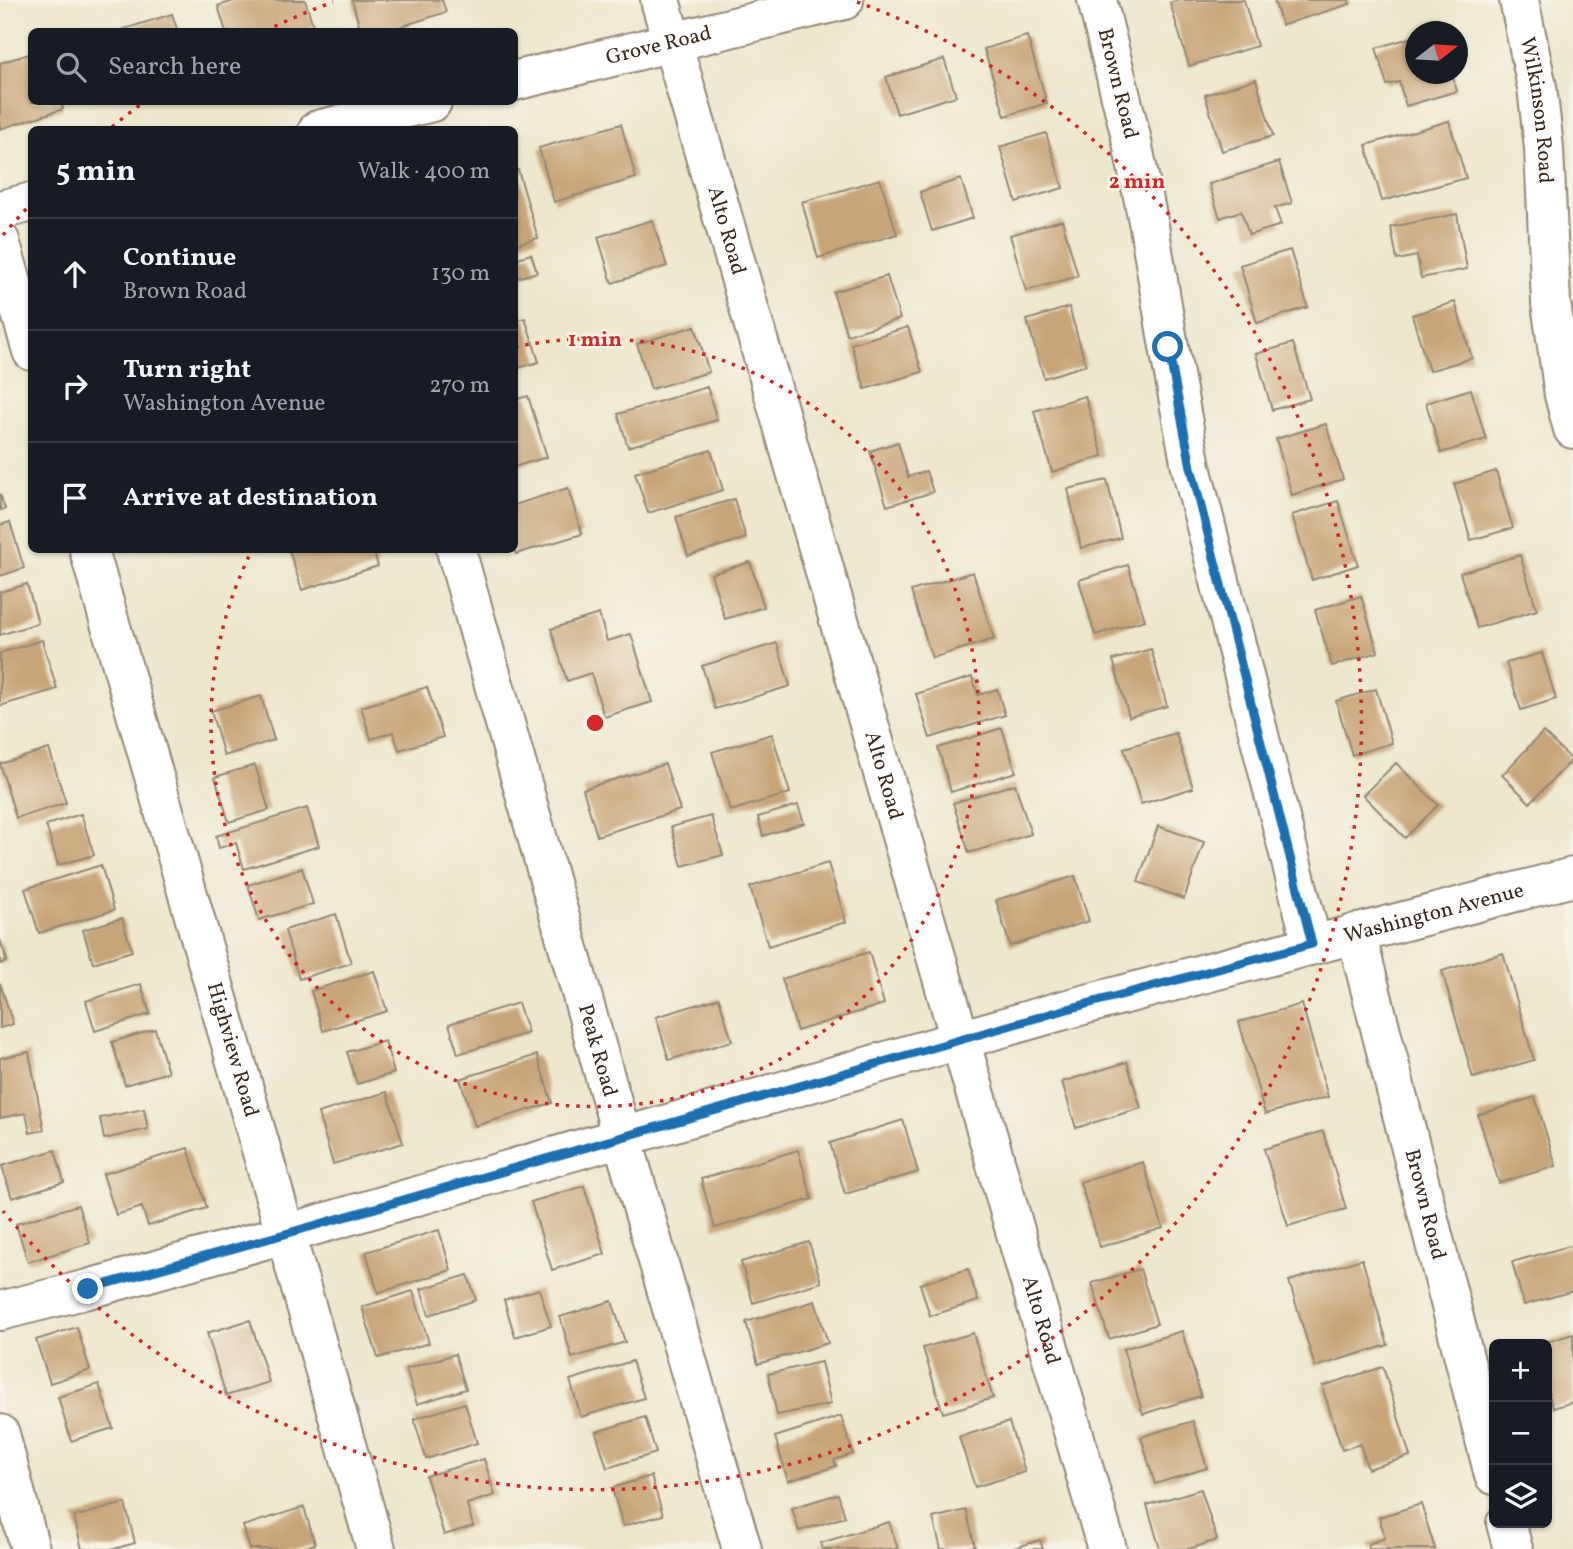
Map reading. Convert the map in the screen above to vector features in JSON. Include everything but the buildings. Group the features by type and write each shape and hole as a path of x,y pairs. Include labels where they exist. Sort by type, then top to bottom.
{"street":[{"name":"Alto Road","path":"660,0 1107,1549"},
{"name":"Grove Road","path":"518,80 844,0"},
{"name":"Brown Road","path":"1097,0 1131,137 1149,226 1191,467 1312,944"},
{"name":"Wilkinson Road","path":"1519,0 1537,87 1544,148 1551,303 1564,395 1573,429"},
{"path":"338,126 420,105"},
{"path":"0,210 28,203"},
{"path":"0,241 28,337"},
{"name":"Highview Road","path":"90,553 376,1549"},
{"name":"Peak Road","path":"457,553 742,1549"},
{"name":"Washington Avenue","path":"0,1311 285,1234 1064,1010 1573,877"},
{"name":"Brown Road","path":"1356,933 1491,1465"},
{"path":"0,1434 30,1549"},
{"path":"1507,1528 1513,1549"}],"route":[{"path":"88,1289 1064,1010 1312,944 1191,467 1168,347"}]}
